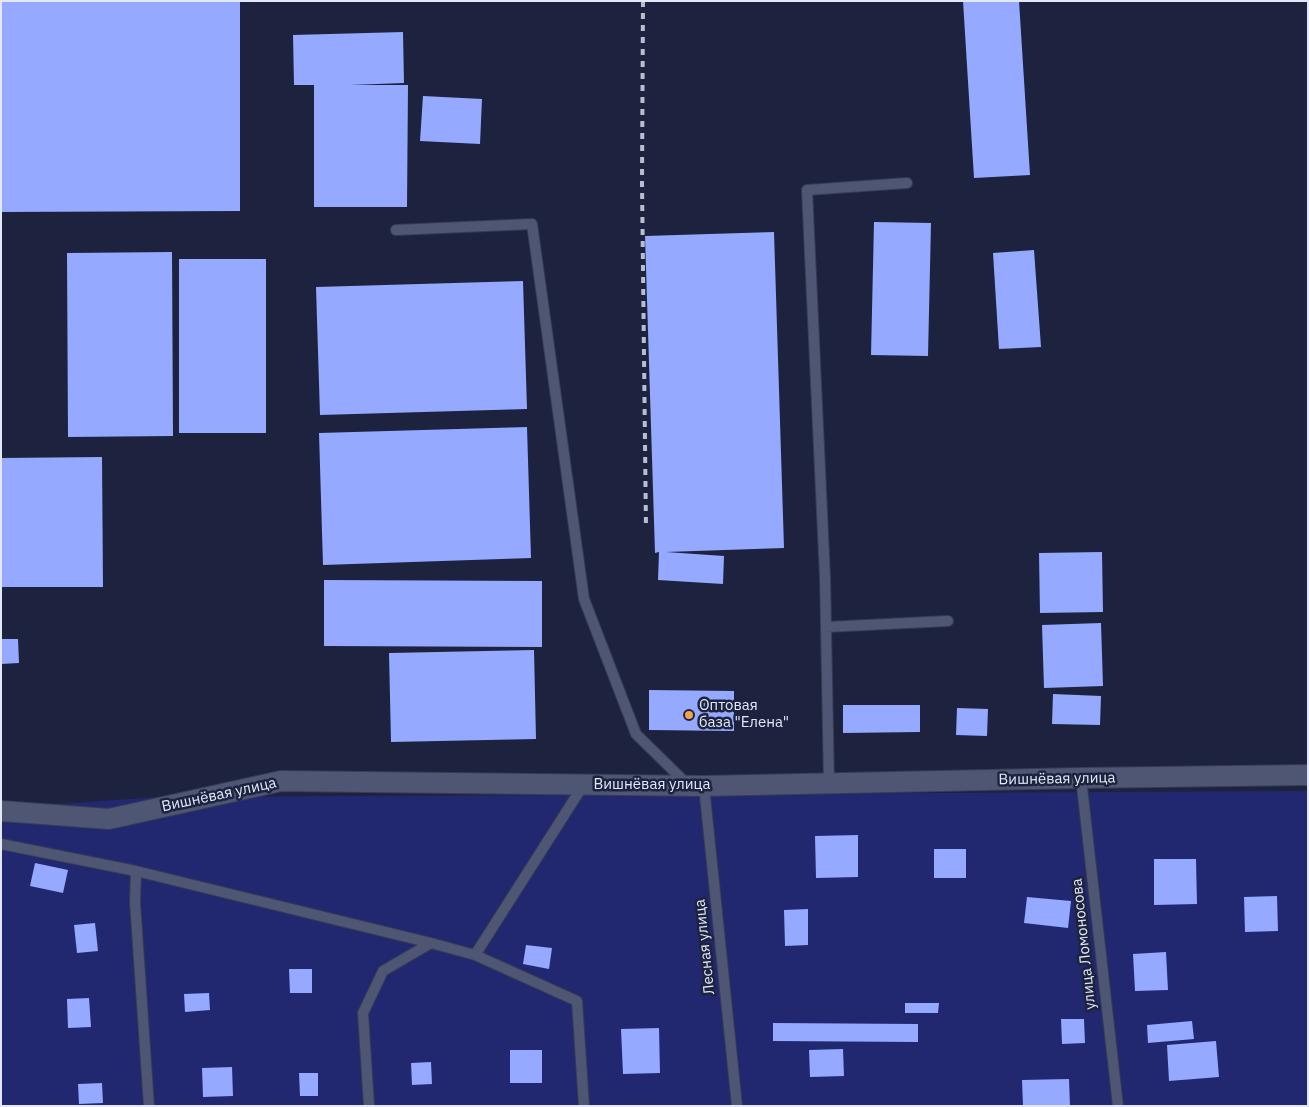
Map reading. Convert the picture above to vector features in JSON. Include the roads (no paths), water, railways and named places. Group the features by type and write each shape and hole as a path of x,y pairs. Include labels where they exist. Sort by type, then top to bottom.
{"street":[{"name":"Вишнёвая улица","path":"1,811 109,820 281,781 696,786 1308,775"}],"lane":[{"path":"829,783 826,627 807,190 907,183"},
{"path":"396,230 532,224 584,599 636,734 696,786"},
{"path":"826,627 948,621"},
{"name":"улица Ломоносова","path":"1081,778 1118,1106"},
{"path":"475,955 584,784"},
{"name":"Лесная улица","path":"696,786 737,1106"},
{"path":"1,844 136,871 475,955 577,1001 584,1106"},
{"path":"136,871 134,902 149,1106"},
{"path":"369,1106 362,1013 383,971 431,943"}],"railway":[{"path":"643,1 642,183 646,529"}],"place":[{"name":"Оптовая база \"Елена\"","path":"689,715"}]}
